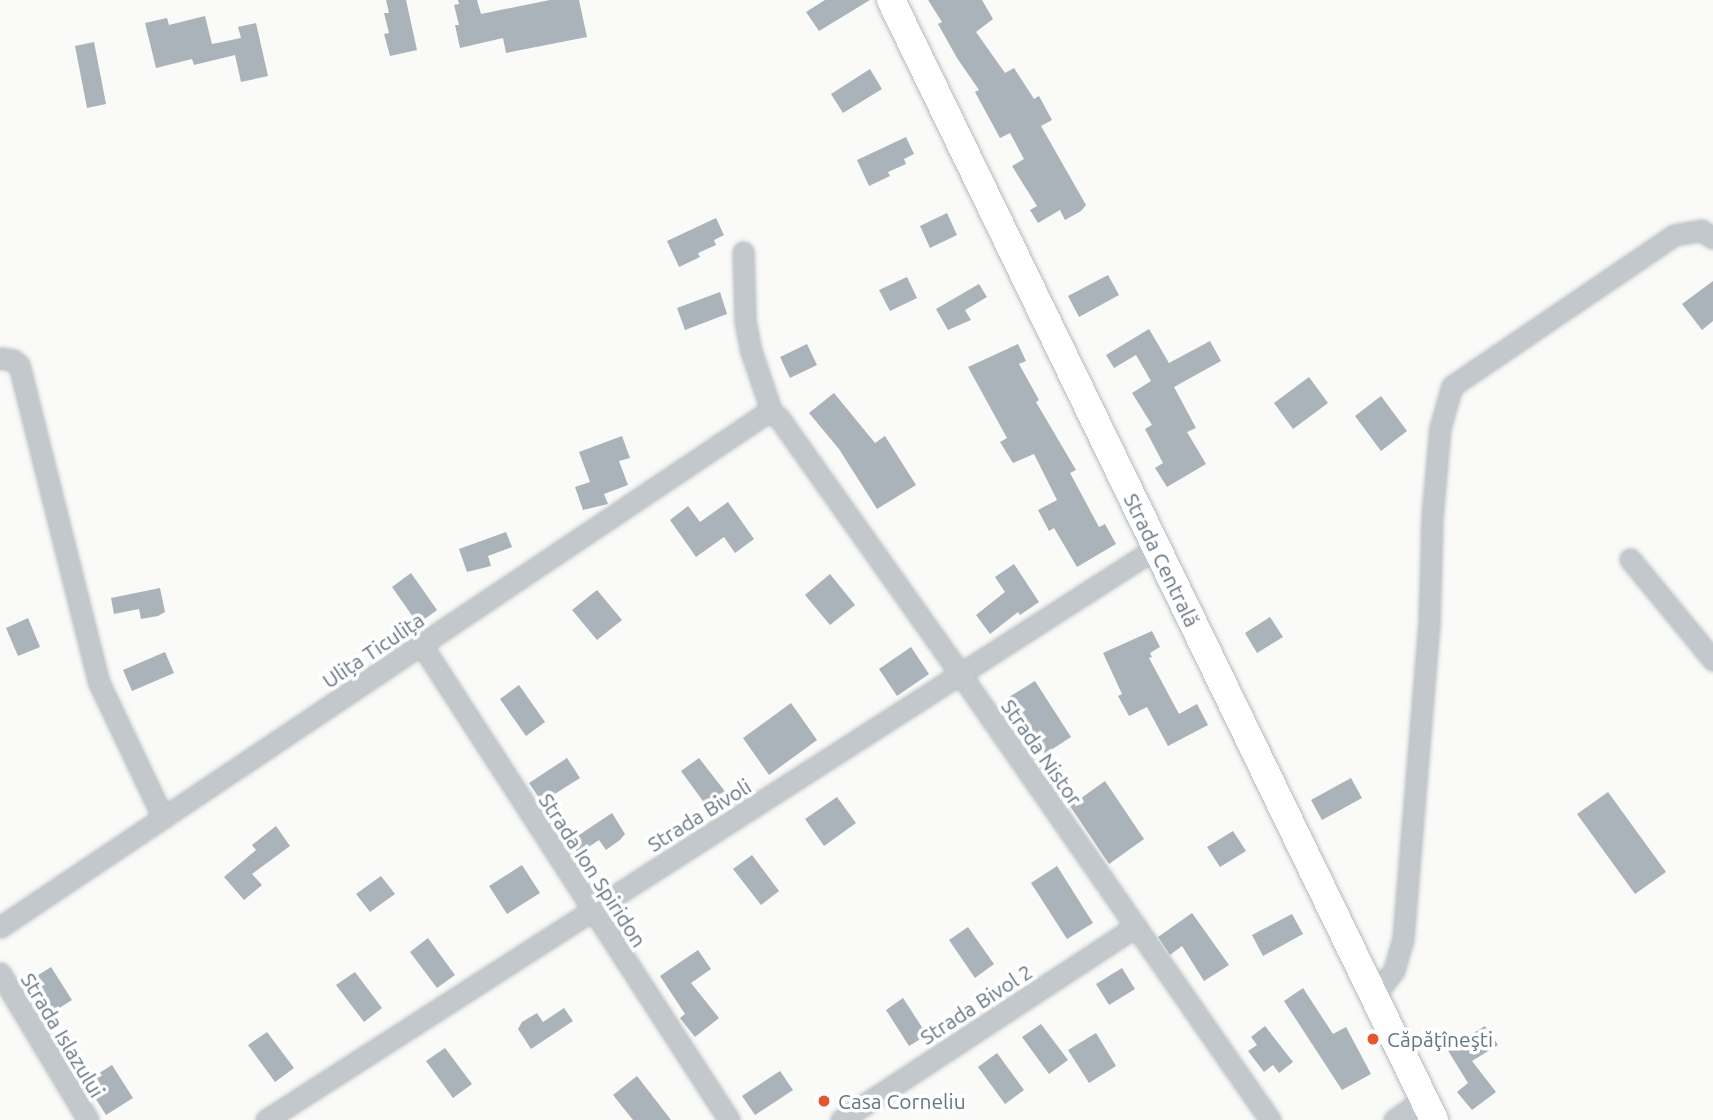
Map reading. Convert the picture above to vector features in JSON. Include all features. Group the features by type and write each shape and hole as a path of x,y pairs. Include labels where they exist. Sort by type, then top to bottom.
{"main road":[{"name":"Strada Centrală","path":"891,0 1429,1110"}],"street":[{"path":"1374,996 1394,970 1403,940 1427,652 1434,492 1440,428 1452,386 1674,235 1701,230 1713,237"},
{"path":"743,252 745,321 751,351 772,413"},
{"path":"0,358 13,360 19,365 99,684 163,818"},
{"name":"Ulița Ticulița","path":"0,927 765,414 772,413"},
{"name":"Strada Nistor","path":"772,413 779,418 961,675 1270,1120"},
{"name":"Strada Bivoli","path":"266,1120 1156,548"},
{"path":"1630,559 1713,660"},
{"name":"Strada Ion Spiridon","path":"421,644 729,1120"},
{"name":"Strada Bivol 2","path":"841,1120 1136,926"},
{"name":"Strada Islazului","path":"0,973 88,1120"},
{"path":"1394,1120 1429,1110"}],"building":[{"path":"386,0 406,0 417,50 390,56 384,34 389,33 384,13 389,13"},
{"path":"458,0 477,0 481,14 550,0 579,0 587,37 506,53 503,38 460,48 455,25 459,25 454,5 459,4"},
{"path":"825,0 870,0 819,31 806,12"},
{"path":"928,0 982,0 993,19 976,32 1005,73 1014,68 1034,99 1039,96 1052,120 1041,126 1086,205 1081,211 1065,220 1060,210 1038,223 1030,210 1037,206 1012,166 1024,159 1010,133 1000,138 975,92 979,90 957,58 938,24 942,22"},
{"path":"205,16 212,44 241,38 238,27 256,23 268,76 241,82 235,55 194,65 192,59 156,68 145,23 167,18 169,25"},
{"path":"94,42 106,104 87,108 75,46"},
{"path":"870,69 882,89 843,113 831,94"},
{"path":"906,137 914,154 904,159 906,164 888,172 890,176 869,186 857,160"},
{"path":"947,213 957,235 930,248 920,226"},
{"path":"716,218 724,235 714,240 716,245 698,253 700,257 679,267 667,241"},
{"path":"1108,275 1119,295 1079,317 1068,296"},
{"path":"907,277 917,298 890,311 879,290"},
{"path":"1713,281 1713,321 1702,330 1682,304"},
{"path":"979,284 987,297 965,310 971,320 948,330 936,309"},
{"path":"720,292 727,314 685,330 677,308"},
{"path":"1149,329 1169,363 1210,341 1221,361 1174,387 1196,428 1187,432 1206,464 1167,487 1155,468 1163,463 1145,429 1152,425 1132,393 1151,381 1136,355 1114,368 1106,355"},
{"path":"807,344 817,365 790,378 780,357"},
{"path":"1018,344 1026,361 1019,364 1039,400 1036,402 1076,470 1070,473 1099,527 1105,524 1116,544 1077,567 1054,528 1049,531 1038,510 1057,500 1034,454 1013,463 1000,442 1007,438 968,367"},
{"path":"1309,377 1328,403 1293,429 1274,403"},
{"path":"834,393 875,443 885,436 916,485 877,509 839,449 809,413"},
{"path":"1381,396 1407,431 1381,451 1355,416"},
{"path":"622,436 630,458 619,461 628,485 604,494 608,504 583,510 575,487 590,482 579,452"},
{"path":"728,502 754,539 735,553 724,537 696,557 670,520 688,506 700,522"},
{"path":"506,532 512,547 488,556 491,566 467,572 459,549"},
{"path":"1014,564 1039,602 1020,615 1018,612 990,634 976,615 1005,592 995,577"},
{"path":"411,573 437,610 418,624 392,587"},
{"path":"830,574 855,605 830,625 805,595"},
{"path":"160,588 165,612 158,616 141,619 139,609 114,614 111,598"},
{"path":"597,590 622,620 597,640 572,610"},
{"path":"1270,617 1283,637 1257,653 1245,633"},
{"path":"28,618 40,647 18,656 6,628"},
{"path":"1152,631 1160,647 1150,653 1152,657 1149,658 1179,714 1197,704 1208,725 1168,746 1147,707 1129,716 1118,696 1122,694 1103,653"},
{"path":"911,647 929,674 897,696 879,669"},
{"path":"165,652 174,673 132,691 123,670"},
{"path":"1035,681 1071,737 1045,754 1009,697"},
{"path":"519,685 545,722 526,736 500,699"},
{"path":"791,703 817,740 769,775 743,738"},
{"path":"567,758 580,778 542,802 529,783"},
{"path":"699,758 727,794 708,808 681,771"},
{"path":"1351,778 1362,798 1322,820 1311,800"},
{"path":"1105,781 1144,839 1109,864 1070,806"},
{"path":"1608,792 1666,872 1635,894 1577,814"},
{"path":"837,797 856,823 824,846 805,819"},
{"path":"612,813 625,834 606,850 599,840 578,854 570,841"},
{"path":"276,826 290,846 252,874 262,885 244,900 224,877 256,850 252,845"},
{"path":"1233,831 1246,851 1220,867 1207,847"},
{"path":"752,855 779,891 761,905 733,869"},
{"path":"522,865 540,893 507,914 489,886"},
{"path":"1057,866 1093,923 1067,939 1031,883"},
{"path":"381,876 395,894 370,912 356,894"},
{"path":"1192,913 1229,965 1204,981 1182,946 1170,955 1158,937"},
{"path":"1292,914 1303,934 1263,956 1252,935"},
{"path":"968,927 994,964 975,978 949,940"},
{"path":"428,938 455,975 437,988 410,952"},
{"path":"698,950 711,969 691,983 719,1018 695,1037 680,1018 685,1014 660,976"},
{"path":"51,967 72,1000 45,1017 24,984"},
{"path":"1122,968 1135,989 1109,1005 1096,984"},
{"path":"355,972 382,1008 364,1022 336,985"},
{"path":"1303,988 1333,1034 1346,1027 1371,1074 1342,1090 1284,1001"},
{"path":"903,998 927,1035 909,1046 886,1010"},
{"path":"564,1008 573,1021 531,1049 518,1029 522,1022 537,1013 543,1022"},
{"path":"1041,1024 1068,1060 1049,1074 1022,1037"},
{"path":"1265,1026 1293,1062 1279,1073 1273,1065 1264,1072 1248,1051 1257,1045 1251,1037"},
{"path":"1485,1026 1498,1045 1472,1061 1496,1092 1472,1110 1457,1092 1468,1083 1447,1049"},
{"path":"267,1032 294,1068 275,1082 248,1045"},
{"path":"1096,1033 1116,1066 1089,1083 1068,1050"},
{"path":"445,1048 472,1084 453,1098 426,1061"},
{"path":"997,1053 1024,1090 1005,1104 978,1067"},
{"path":"112,1065 133,1098 106,1115 85,1082"},
{"path":"780,1071 793,1090 755,1115 742,1096"},
{"path":"637,1076 671,1120 633,1120 613,1095"}],"place":[{"name":"Căpăţîneşti","path":"1373,1039"},
{"name":"Casa Corneliu","path":"824,1101"}]}
